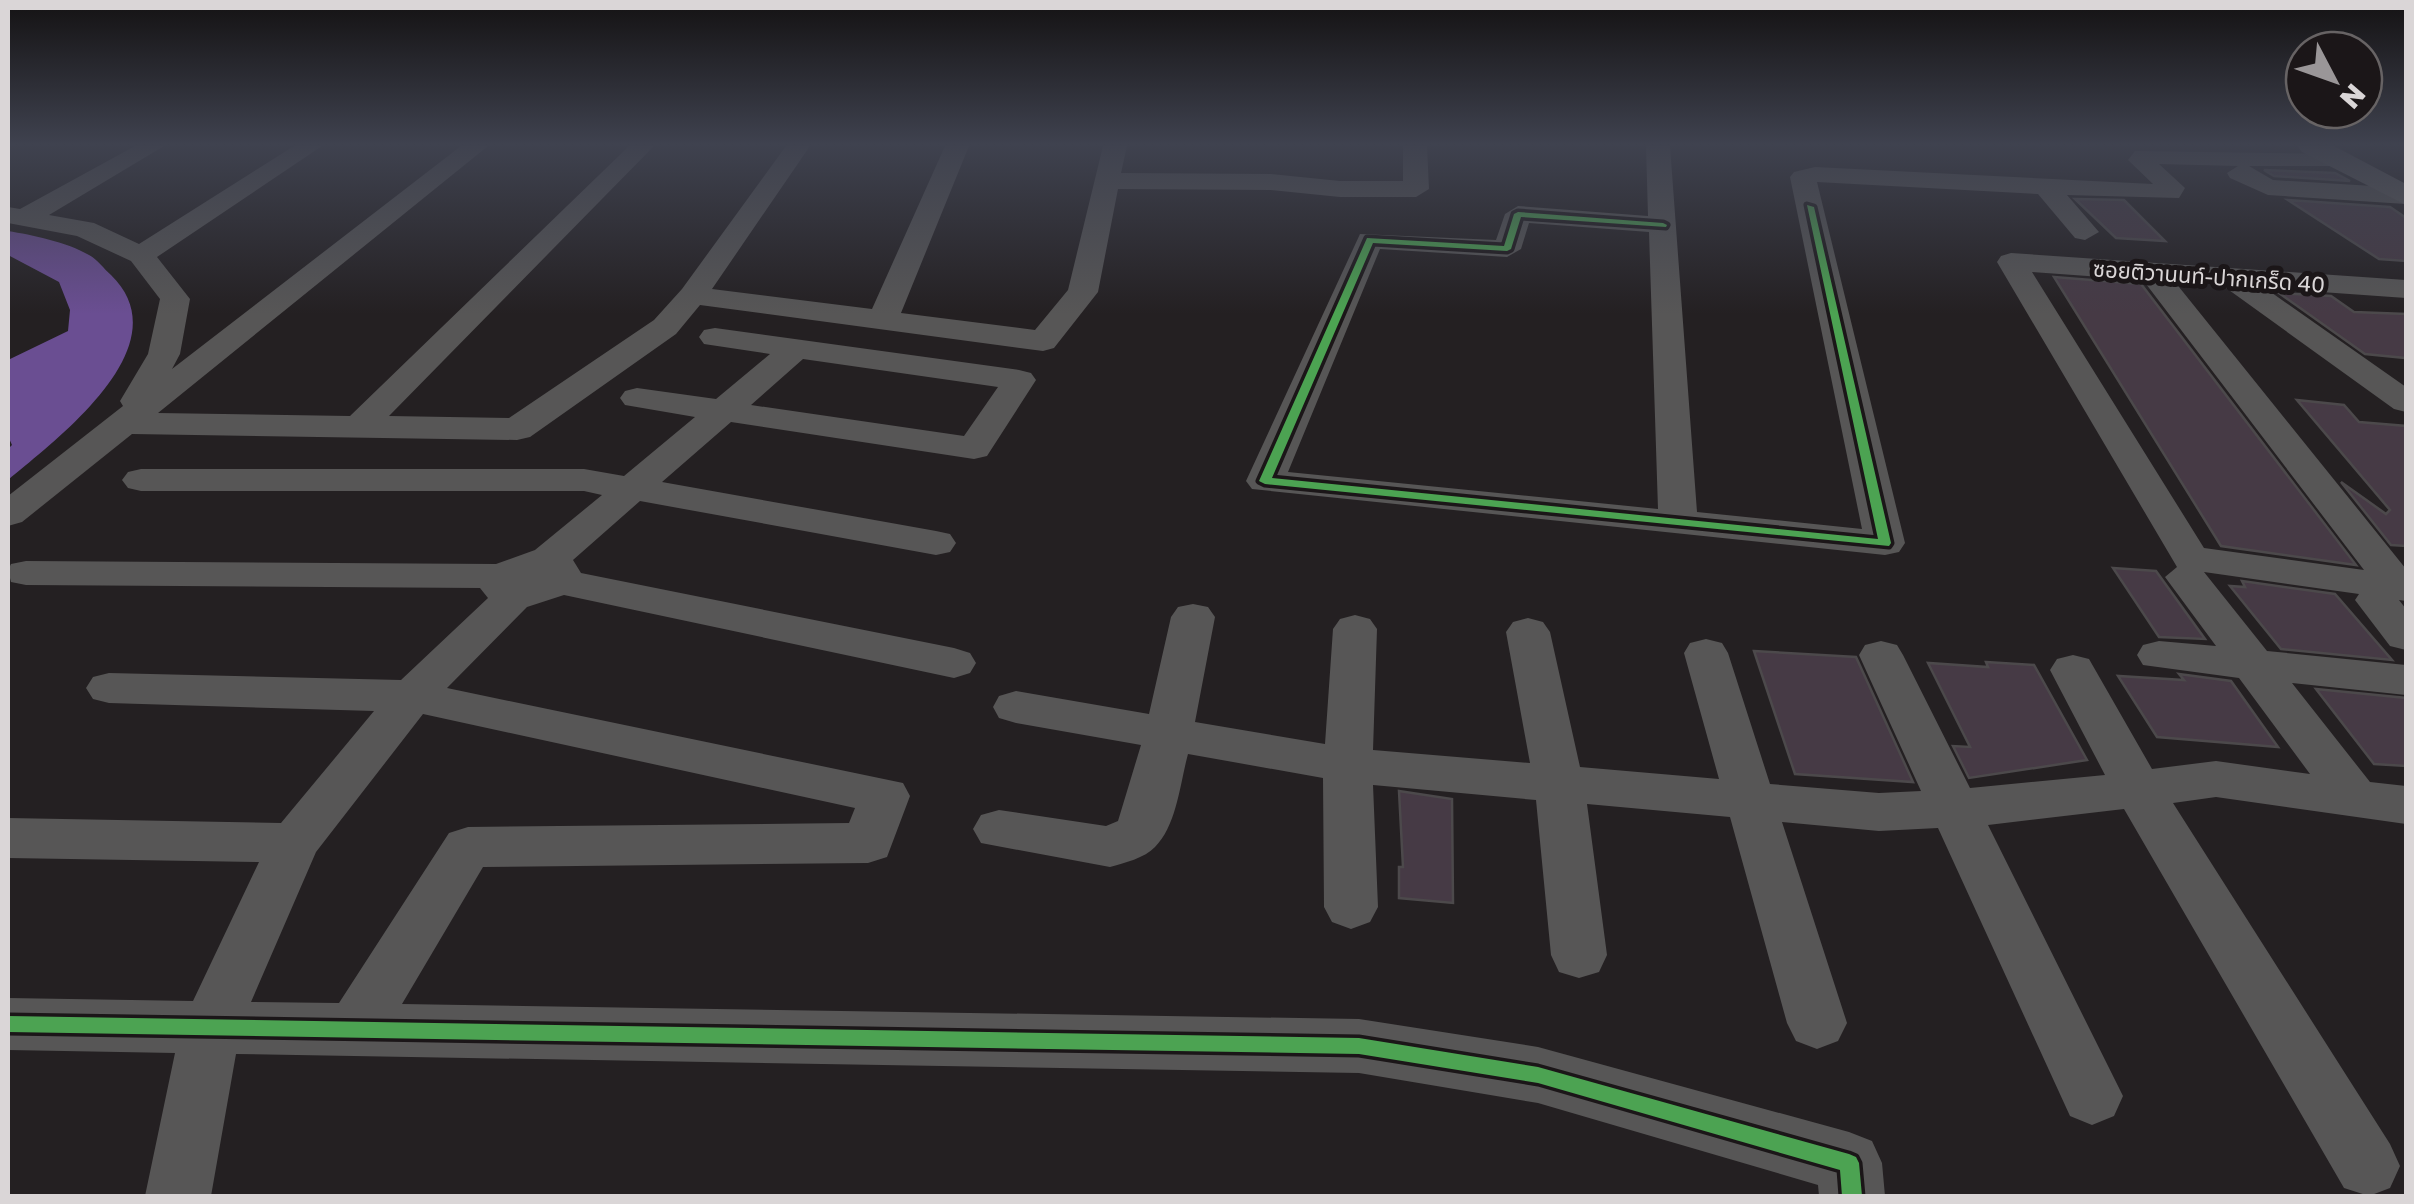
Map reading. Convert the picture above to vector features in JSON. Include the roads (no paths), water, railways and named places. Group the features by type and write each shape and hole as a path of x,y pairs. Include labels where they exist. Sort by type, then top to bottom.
{"street":[{"path":"16,216 43,202"},
{"path":"141,255 223,202"},
{"path":"8,514 405,202"},
{"path":"360,426 585,202"},
{"path":"124,423 517,429 665,326 693,296 759,202"},
{"path":"884,318 933,202"},
{"path":"693,296 1043,341 1083,292 1105,202"},
{"path":"1661,202 1678,522"},
{"path":"1662,215 1518,214 1507,249 1370,240 1265,482 1885,543 1809,202"},
{"path":"2059,202 2085,232"},
{"path":"16,216 84,229 141,255 175,299 164,354 124,423"},
{"name":"ซอยติวานนท์-ปากเกร็ด 40","path":"2394,592 2190,558 2011,262 2405,290"},
{"path":"2152,272 2394,592 2406,636"},
{"path":"2230,277 2406,402"},
{"path":"636,398 974,448 1019,380 715,337"},
{"path":"178,1196 211,1026 294,843 412,696 531,578 796,348"},
{"path":"141,480 584,480 936,543"},
{"path":"26,573 531,578 954,663"},
{"path":"2186,576 2255,667 2387,809"},
{"path":"999,829 1087,846 1110,847 1126,842 1145,820 1169,734 1193,617"},
{"path":"1351,907 1348,765 1355,629"},
{"path":"1528,632 1560,784 1578,955"},
{"path":"1706,653 1816,1023"},
{"path":"1881,655 2092,1096"},
{"path":"2159,655 2406,680"},
{"path":"2072,670 2138,788 2367,1166"},
{"path":"108,688 412,696 885,796 868,843 468,847 356,1028"},
{"path":"1016,707 1348,765 1879,812 1956,808 2216,779 2387,809"},
{"path":"8,838 294,843"},
{"path":"8,1024 1359,1046 1538,1076 1849,1162 1852,1196"}]}
